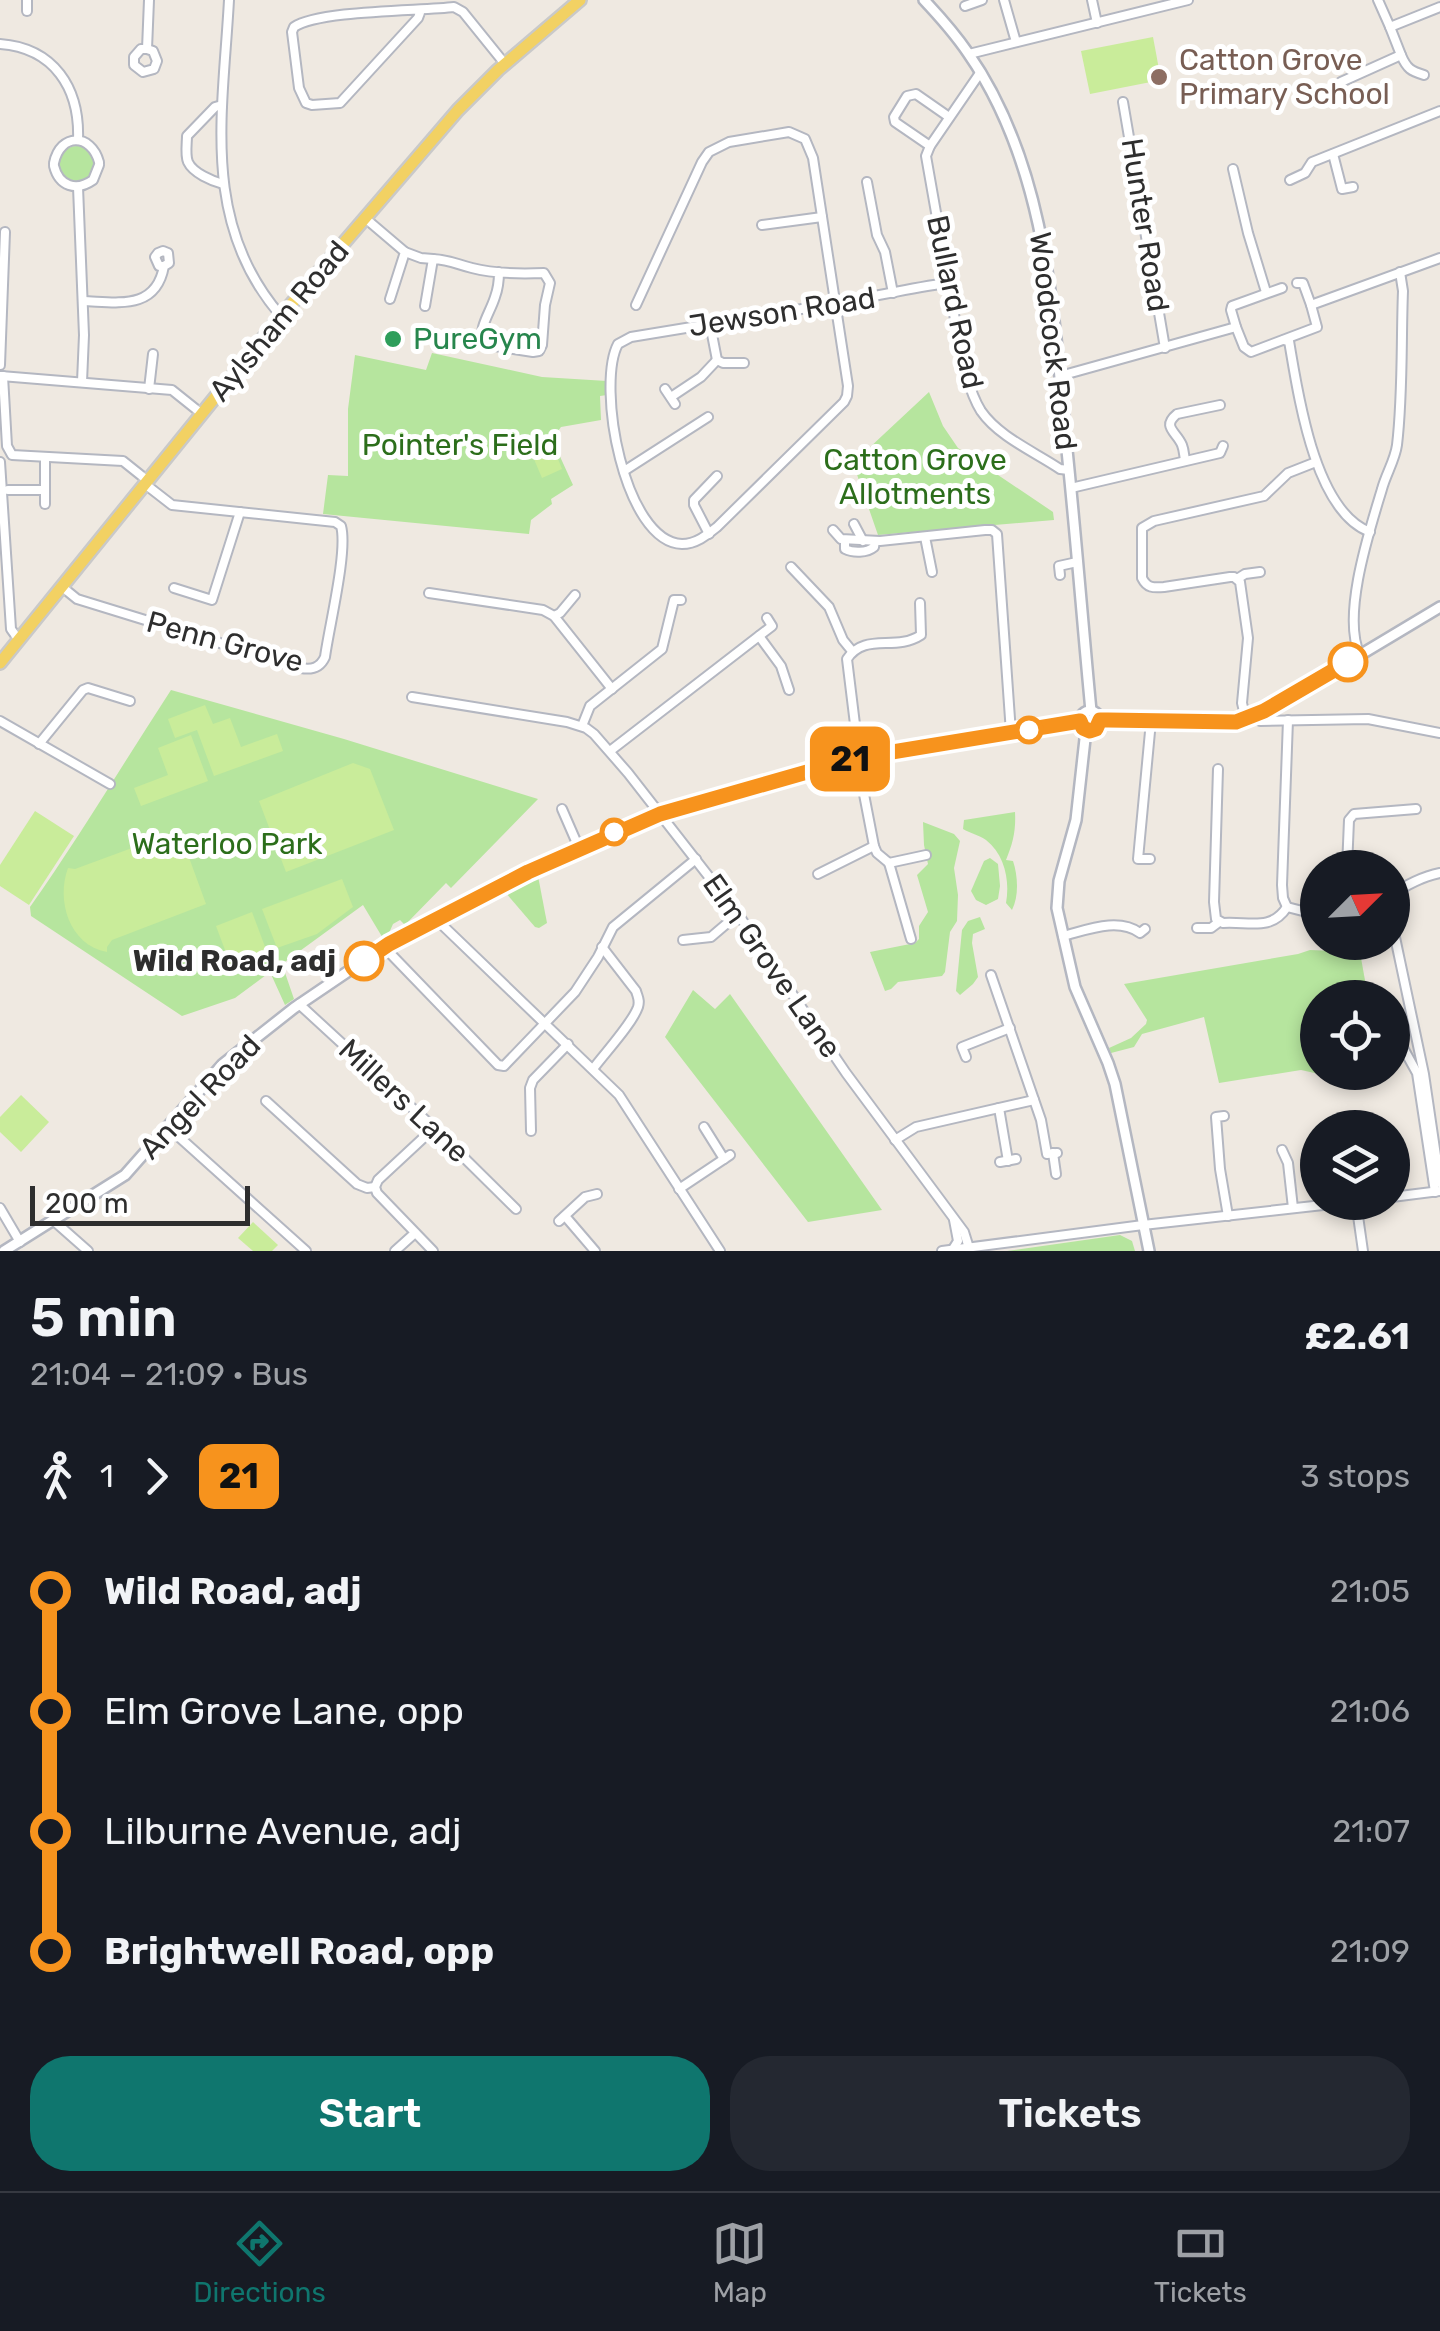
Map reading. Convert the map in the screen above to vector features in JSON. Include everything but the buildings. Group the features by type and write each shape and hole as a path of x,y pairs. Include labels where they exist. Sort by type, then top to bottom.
{"main road":[{"name":"Aylsham Road","path":"0,663 280,316 458,110 580,0"}],"street":[{"path":"27,0 27,10"},
{"path":"147,49 149,0"},
{"path":"230,0 222,105 223,184 239,248 280,316"},
{"name":"Woodcock Road","path":"924,0 980,73 1014,146 1036,214 1051,287 1091,710"},
{"path":"976,14 968,5 982,0"},
{"path":"1004,0 1016,42"},
{"path":"1092,0 1097,22"},
{"path":"969,54 1188,0"},
{"path":"1378,0 1406,67 1424,75"},
{"path":"420,10 418,18 340,103 306,103 292,32 298,23 380,12 454,7 460,9 506,64"},
{"path":"1390,27 1440,7"},
{"path":"0,44 22,46 53,66 73,99 78,140"},
{"path":"1333,102 1341,82 1402,55"},
{"path":"949,117 916,94 907,96 894,117 930,146 980,73"},
{"name":"Hunter Road","path":"1123,102 1165,348"},
{"path":"222,105 190,131 187,158 208,179 223,184"},
{"path":"1290,180 1306,178 1310,164 1440,111"},
{"path":"636,305 709,152 730,142 776,133 796,133 805,139 814,158 848,396 709,534 683,544 668,541 651,528 624,471 708,417"},
{"path":"78,140 94,150 99,163 93,180 78,187 64,184 54,164 58,149 78,140"},
{"name":"Bullard Road","path":"930,146 926,166 947,284 963,365 980,410 992,424 1060,469 1069,470"},
{"path":"1333,154 1343,193 1353,187"},
{"path":"1233,169 1266,292"},
{"path":"867,182 893,293"},
{"path":"78,187 82,382"},
{"path":"857,203 870,200"},
{"path":"762,226 822,217"},
{"path":"365,218 405,252 421,258 452,260 499,272 544,274 549,278 542,345 538,351 482,344 480,340 496,296 499,272"},
{"path":"0,366 5,232"},
{"path":"390,299 405,252"},
{"path":"1311,304 1440,258"},
{"path":"424,306 433,259"},
{"path":"83,301 132,302 146,297 155,290 164,266"},
{"path":"1360,655 1355,637 1360,563 1396,450 1403,291 1400,272"},
{"path":"1282,288 1232,306 1246,350 1251,352 1317,328 1303,283 1296,283"},
{"name":"Jewson Road","path":"624,471 612,417 612,366 618,344 630,337 947,284"},
{"path":"710,324 717,360 744,363"},
{"path":"1060,376 1236,327"},
{"path":"1284,340 1289,341 1316,462 1342,508 1358,526 1370,532"},
{"path":"149,389 153,354"},
{"path":"670,397 701,377 717,360"},
{"path":"174,588 212,600 240,512 172,505 122,461 15,457 8,450 2,376 172,390 202,414"},
{"path":"1185,460 1182,442 1170,428 1172,417 1220,405"},
{"path":"1071,488 1223,452"},
{"path":"45,458 45,504"},
{"path":"0,462 10,622 18,639"},
{"path":"1316,462 1288,473 1264,496 1154,520 1142,528 1142,578 1152,588 1237,579 1242,587 1248,638 1242,703 1250,718 1368,719 1440,732"},
{"path":"709,534 694,500 697,489 718,476"},
{"path":"8,490 45,490"},
{"name":"Penn Grove","path":"61,586 77,599 310,669 322,664 341,526 335,522 240,512"},
{"path":"854,524 863,540"},
{"path":"833,530 841,539 875,541 984,530 997,534 1010,733"},
{"path":"925,536 932,572"},
{"path":"845,540 845,549 855,552 870,551 875,541"},
{"path":"1058,554 1059,570 1077,562"},
{"path":"791,567 829,606 843,640 852,651"},
{"path":"1237,579 1260,572"},
{"path":"429,592 543,610 554,616 612,689"},
{"path":"554,616 575,596"},
{"path":"412,697 582,726 590,706 662,648 677,600 663,598"},
{"path":"912,931 889,863 874,846 858,757 847,659 852,651 863,646 896,644 921,635 920,603"},
{"path":"1100,720 1228,724 1250,718 1440,607"},
{"path":"0,621 10,622"},
{"path":"610,750 772,626"},
{"path":"759,636 781,666 789,690"},
{"path":"39,744 83,690 88,688 130,701"},
{"path":"1083,726 1096,729 1098,714 1091,710 1083,713 1076,820 1059,880 1058,919 1076,986 1115,1084 1149,1251"},
{"path":"524,729 526,716"},
{"path":"1287,908 1282,884 1288,720"},
{"path":"0,721 110,784"},
{"path":"1150,860 1134,858 1151,722"},
{"name":"Elm Grove Lane","path":"582,726 610,750 738,914 846,1073 964,1232 969,1248"},
{"name":"Angel Road","path":"4,1251 125,1175 223,1064 294,1004 384,946 578,848 660,814 858,757 1010,733 1083,726"},
{"path":"1218,770 1223,784 1214,902 1219,922"},
{"path":"1348,850 1349,820 1354,814 1416,809"},
{"path":"562,810 578,848"},
{"path":"818,874 829,864 874,846"},
{"path":"889,863 926,855"},
{"path":"912,858 913,868"},
{"path":"384,946 498,1065 504,1066 575,992 613,927 696,860"},
{"path":"1410,885 1440,874"},
{"path":"1287,908 1300,911"},
{"path":"1197,928 1211,928 1219,922 1270,924 1287,908"},
{"path":"682,940 711,937 738,914"},
{"path":"436,919 622,1098 720,1251"},
{"path":"1063,936 1102,926 1132,928 1141,934"},
{"path":"593,1069 638,1008 639,999 602,947"},
{"path":"1401,960 1424,1074 1438,1189"},
{"path":"991,974 1041,1120 1047,1154 1055,1153 1056,1174"},
{"name":"Millers Lane","path":"294,1004 510,1197 516,1209"},
{"path":"966,1057 957,1048 1010,1028"},
{"path":"532,1132 533,1080 568,1044"},
{"path":"1410,1060 1417,1073 1438,1189"},
{"path":"895,1140 916,1127 1034,1100"},
{"path":"266,1101 357,1184 375,1187"},
{"path":"999,1108 1008,1161"},
{"path":"1216,1117 1228,1216"},
{"path":"168,1127 306,1251"},
{"path":"679,1188 727,1157 704,1127"},
{"path":"433,1251 377,1194 375,1187 434,1128"},
{"path":"1282,1150 1288,1163 1292,1208"},
{"path":"1410,1194 1438,1189"},
{"path":"595,1251 562,1218 584,1197 598,1194"},
{"path":"942,1251 1300,1207"},
{"path":"0,1208 20,1242"},
{"path":"952,1216 958,1241 953,1250"},
{"path":"1357,1220 1363,1251"},
{"path":"54,1221 88,1251"},
{"path":"395,1251 416,1233"}],"green space":[{"path":"1153,37 1161,80 1090,94 1081,51"},
{"path":"77,146 90,151 95,164 90,177 77,182 64,177 59,164 64,151"},
{"name":"Pointer's Field","path":"432,353 542,377 607,381 607,395 600,396 601,420 561,427 552,439 573,485 551,499 552,504 531,520 529,534 323,514 328,475 348,476 348,409 355,355 426,370"},
{"name":"Catton Grove Allotments","path":"929,392 943,426 958,448 1053,512 1054,520 878,535 853,463"},
{"path":"549,436 562,469 542,478 528,445"},
{"name":"Waterloo Park","path":"171,690 538,799 451,888 446,883 405,925 400,920 393,924 391,937 384,940 363,905 282,964 294,999 285,1005 270,972 235,998 182,1016 31,916 30,907"},
{"path":"205,705 213,724 230,718 241,747 277,734 283,751 214,776 197,730 175,738 168,719"},
{"path":"191,735 208,781 141,806 134,788 168,775 158,748"},
{"path":"353,763 370,769 394,830 286,872 259,801"},
{"path":"35,811 74,836 29,905 0,886 0,865"},
{"path":"1015,812 1014,837 1006,860 1013,861 1017,879 1012,910 1006,903 1006,877 998,853 986,840 963,829 964,820"},
{"path":"923,822 954,834 960,841 954,868 957,921 950,932 942,976 898,982 885,991 870,952 915,943 928,912 917,875 928,864"},
{"path":"170,834 183,841 206,904 112,940 107,952 83,940 65,907 68,868 75,869"},
{"path":"990,858 998,864 1000,886 998,899 986,905 976,900 971,891 984,861"},
{"path":"538,876 547,923 539,928 505,892"},
{"path":"342,879 353,907 317,934 277,948 262,909"},
{"path":"252,912 270,960 234,974 216,926"},
{"path":"980,917 985,929 973,934 972,943 978,977 960,995 956,991 962,930 968,921"},
{"path":"1298,954 1300,960 1361,960 1365,980 1300,980 1300,1070 1219,1083 1204,1017 1142,1034 1134,1047 1111,1053 1109,1048 1131,1038 1147,1020 1124,984"},
{"path":"693,990 715,1009 730,994 882,1210 808,1222 665,1037"},
{"path":"21,1095 49,1122 21,1152 0,1132 0,1117"},
{"path":"253,1222 278,1245 272,1251 253,1251 238,1238"},
{"path":"1120,1235 1132,1241 1135,1251 1007,1251"}],"bus line":[{"name":"21","path":"364,961 389,944 528,872 669,811 856,758 1080,721 1090,731 1096,729 1100,720 1228,724 1264,711 1348,662"}],"place":[{"name":"Catton Grove Primary School","path":"1159,77"},
{"name":"PureGym","path":"393,339"},
{"name":"Wild Road, adj","path":"364,961"}]}
